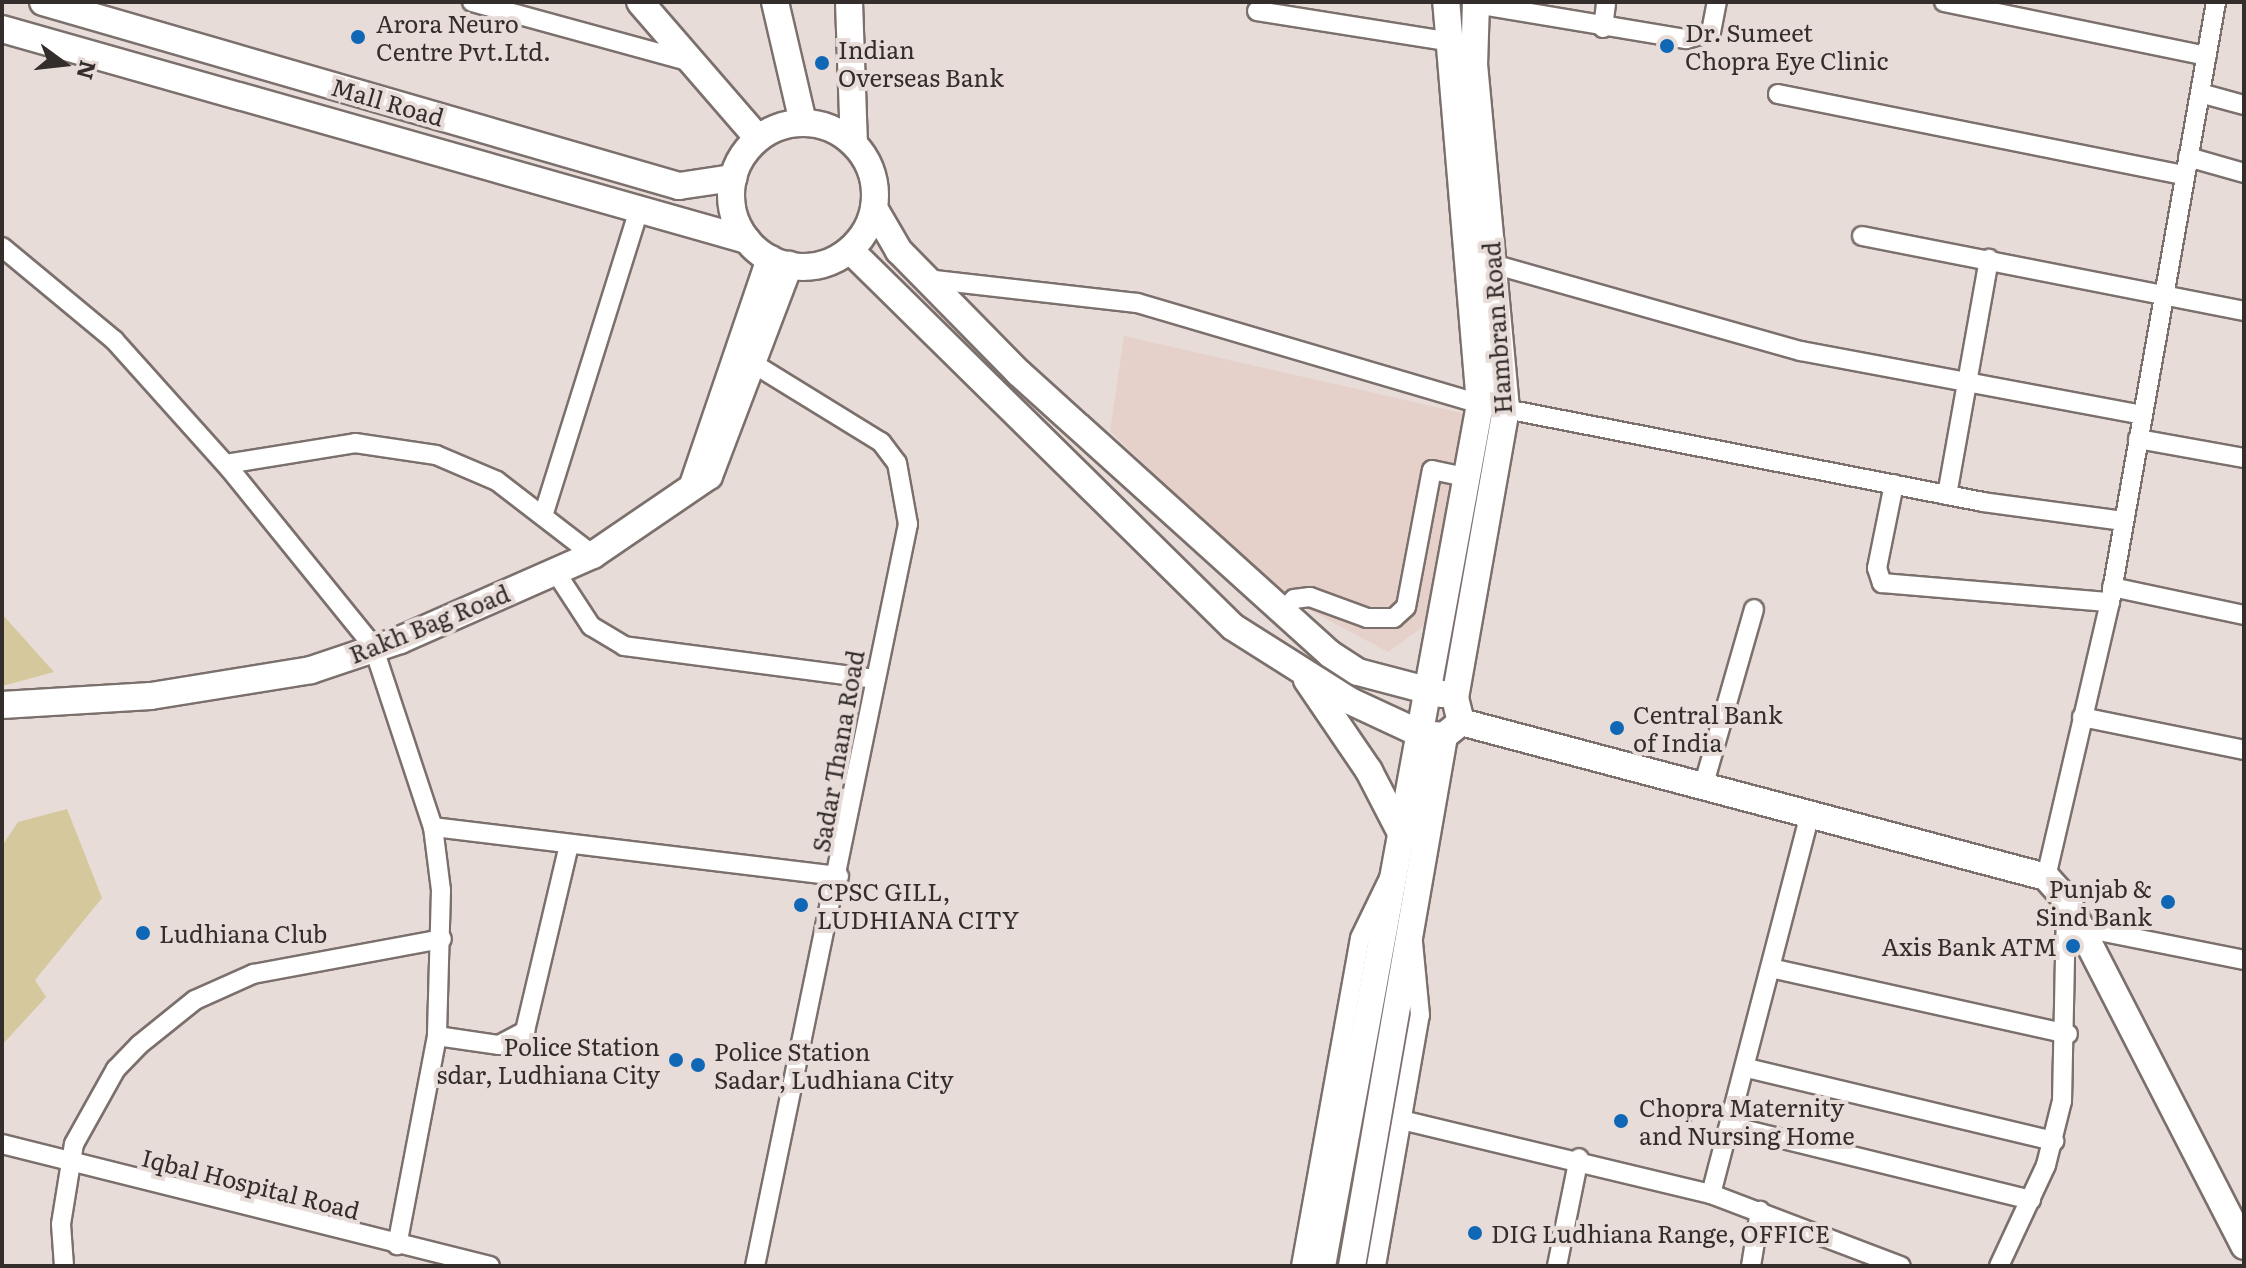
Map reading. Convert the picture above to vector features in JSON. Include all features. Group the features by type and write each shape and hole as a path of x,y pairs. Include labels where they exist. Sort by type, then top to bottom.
{"main road":[{"name":"Mall Road","path":"43,2 679,186 733,178"},
{"path":"640,2 758,138"},
{"path":"775,2 814,124"},
{"path":"849,2 847,71 854,143 871,173 874,208 926,279 1283,611 1358,672 1427,691 1453,719"},
{"name":"Hambran Road","path":"1322,1266 1403,837 1415,730 1427,691 1480,404 1446,2"},
{"name":"Hambran Road","path":"1352,1266 1410,924 1453,719 1506,409 1474,66 1476,3"},
{"name":"Mall Road","path":"2,29 747,240"},
{"path":"814,124 847,71"},
{"path":"854,143 814,124 758,138 733,178 736,221 747,240 780,262 829,262 850,250 874,208"},
{"path":"850,250 1233,627 1299,670 1415,730 1453,719 2046,877 2066,899 2244,1246"},
{"path":"693,485 780,262"},
{"name":"Rakh Bag Road","path":"2,705 216,688 311,670 593,555 713,470 754,364 780,262"},
{"path":"1299,670 1369,771 1403,837"}],"street":[{"path":"472,2 691,62"},
{"path":"1603,28 1606,2"},
{"path":"1476,3 1603,28 1703,37 1717,2"},
{"path":"1944,2 2206,56"},
{"path":"2046,877 2111,595 2216,2"},
{"path":"1257,11 1447,41"},
{"path":"2200,93 2244,105"},
{"path":"1778,94 2186,166 2244,173"},
{"path":"543,516 639,209"},
{"path":"1862,236 2244,311"},
{"path":"2,247 114,340 226,464 373,646 433,827 442,939 437,1036 397,1245"},
{"path":"1947,495 1989,259"},
{"path":"1493,264 1801,351 1966,387 2142,415"},
{"path":"926,279 1137,303 1480,404 1947,495 2124,521"},
{"name":"Sadar Thana Road","path":"754,364 865,429 897,463 908,524 873,679 839,876 755,1266"},
{"path":"2138,439 2244,458"},
{"path":"226,464 320,446 396,446 464,464 543,516 593,555"},
{"path":"1283,611 1294,599 1310,597 1367,618 1394,618 1406,607 1432,470 1466,477"},
{"path":"1894,484 1877,568 1882,583 2111,595 2244,615"},
{"path":"555,571 591,626 624,646 873,679"},
{"path":"1703,787 1754,609"},
{"path":"2082,717 2244,750"},
{"path":"1711,1194 1775,969 1810,814"},
{"path":"433,827 839,876"},
{"path":"437,1036 499,1045 525,1031 569,845"},
{"path":"1301,1266 1360,938 1376,894 1398,864"},
{"path":"1999,1266 2031,1200 2054,1141 2068,1034 2066,899"},
{"path":"1376,1266 1422,993 1410,924"},
{"path":"2079,927 2244,960"},
{"path":"64,1266 69,1163 116,1069 195,1000 253,974 442,939"},
{"path":"1775,969 2068,1034"},
{"path":"1747,1068 2054,1141"},
{"path":"1402,1120 1579,1158 1711,1194 1901,1266"},
{"path":"1730,1126 2031,1200"},
{"name":"Iqbal Hospital Road","path":"2,1144 490,1266"},
{"path":"1557,1266 1579,1158"},
{"path":"1751,1266 1760,1211"}],"shaded area":[{"path":"1124,336 1466,414 1431,621 1388,652 1278,593 1110,431"},
{"path":"2,614 54,672 2,686"},
{"path":"67,809 102,898 35,980 46,997 2,1045 2,846 18,822"}],"place":[{"name":"Arora Neuro Centre Pvt.Ltd.","path":"358,37"},
{"name":"Dr. Sumeet Chopra Eye Clinic","path":"1667,46"},
{"name":"Indian Overseas Bank","path":"822,63"},
{"name":"Central Bank of India","path":"1617,728"},
{"name":"Punjab & Sind Bank","path":"2168,902"},
{"name":"CPSC GILL, LUDHIANA CITY","path":"801,905"},
{"name":"Ludhiana Club","path":"143,933"},
{"name":"Axis Bank ATM","path":"2073,946"},
{"name":"Police Station sdar, Ludhiana City","path":"676,1060"},
{"name":"Police Station Sadar, Ludhiana City","path":"698,1065"},
{"name":"Chopra Maternity and Nursing Home","path":"1621,1121"},
{"name":"DIG Ludhiana Range, OFFICE","path":"1475,1233"}]}
